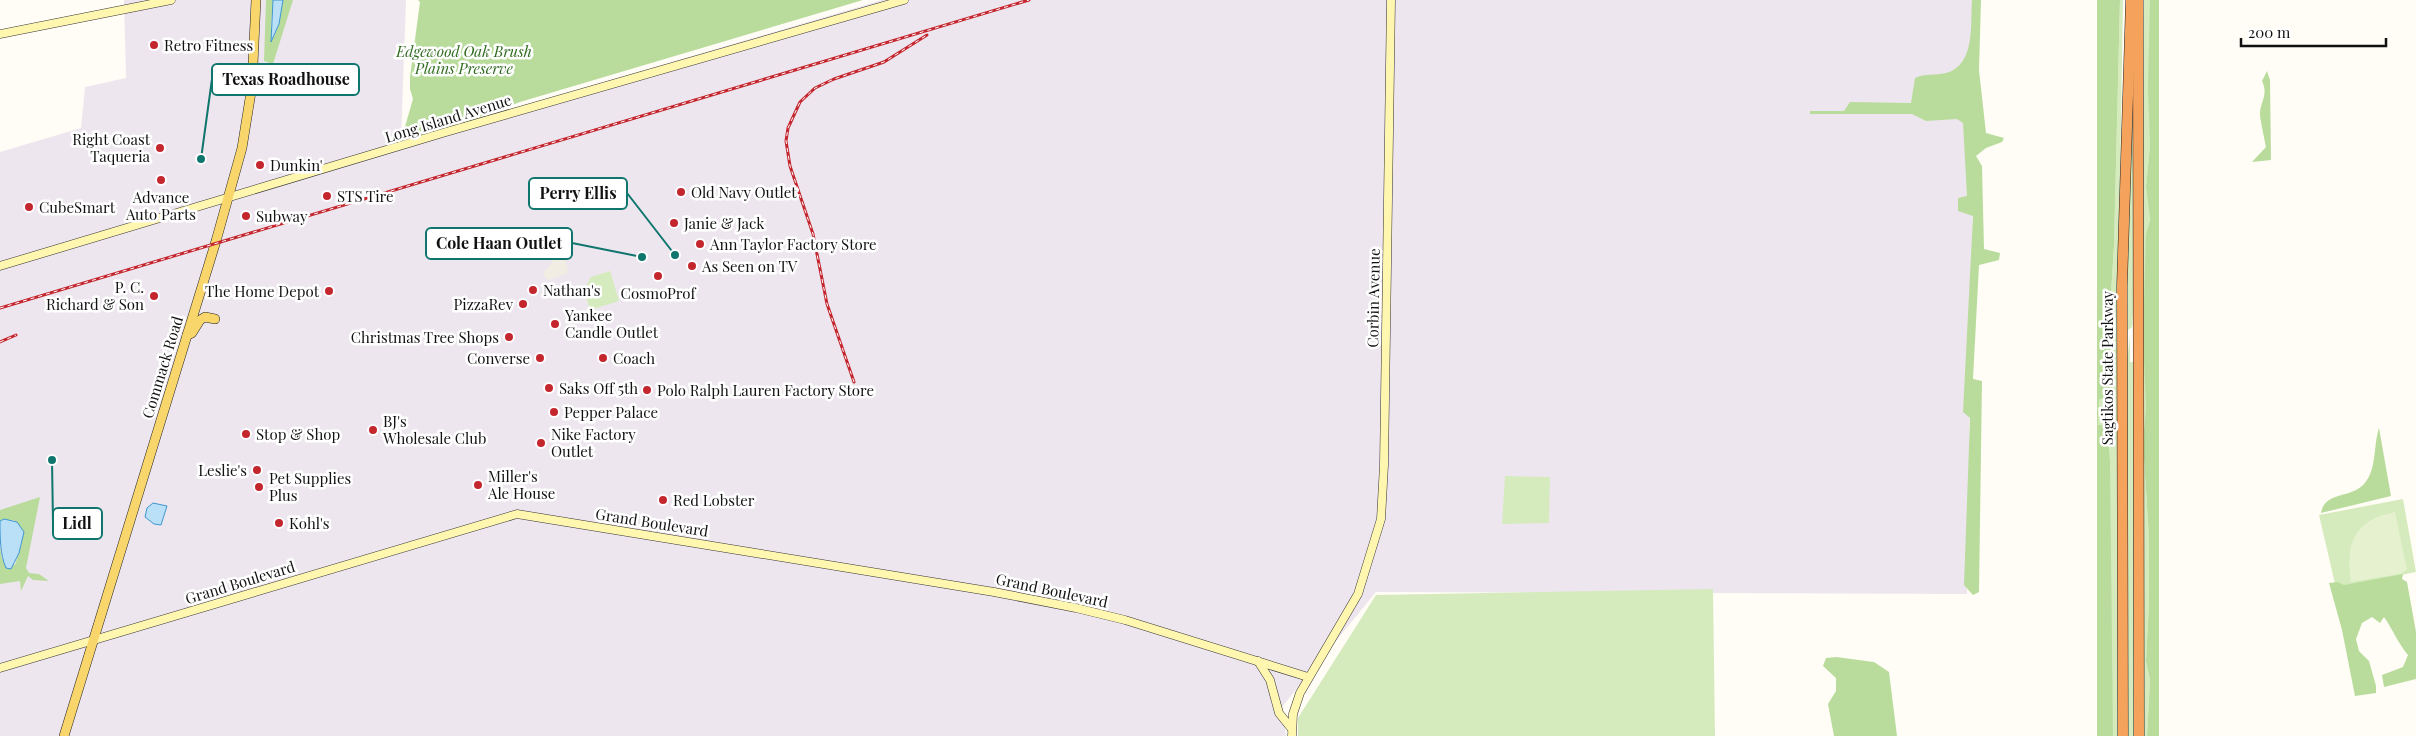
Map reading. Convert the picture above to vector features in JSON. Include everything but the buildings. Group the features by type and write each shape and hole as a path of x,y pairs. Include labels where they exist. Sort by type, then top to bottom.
{"highway":[{"name":"Sagtikos State Parkway","path":"2123,736 2122,294 2130,0"},
{"name":"Sagtikos State Parkway","path":"2138,0 2139,736"}],"main road":[{"name":"Commack Road","path":"64,736 186,335 216,244 227,197 242,148 254,68 256,0"},
{"path":"186,335 192,333 200,320 205,317 214,319"}],"street":[{"path":"0,34 171,0"},
{"name":"Long Island Avenue","path":"0,266 227,197 904,0"},
{"name":"Corbin Avenue","path":"1292,732 1296,703 1308,677 1358,594 1381,519 1391,0"},
{"name":"Grand Boulevard","path":"0,668 518,514 994,592 1125,620 1308,677"},
{"path":"1258,661 1270,680 1279,713 1292,732"}],"shaded area":[{"path":"124,0 406,0 401,142 882,0 1976,0 1967,594 1376,592 1282,707 1286,736 0,736 0,152 81,128 85,87 126,78"},
{"path":"555,251 564,251 568,273 548,280 543,273 551,264"}],"green space":[{"path":"266,0 273,0 271,26 274,37 283,0 293,0 273,64 264,61"},
{"name":"Edgewood Oak Brush Plains Preserve","path":"418,0 863,0 520,102 422,138 405,135 404,130 413,99 410,89 410,77 420,2"},
{"path":"1972,0 1981,0 1979,70 1986,133 2004,138 2002,142 1986,148 1976,156 1982,166 1984,249 2000,253 1999,260 1979,265 1973,379 1982,381 1979,592 1973,595 1964,585 1970,418 1963,412 1973,216 1958,211 1958,198 1967,196 1963,123 1957,119 1926,121 1912,114 1810,114 1810,111 1844,111 1850,102 1911,103 1915,78 1946,73 1956,69 1962,62 1970,42"},
{"path":"2097,0 2120,0 2114,246 2109,325 2112,390 2111,396 2108,399 2099,399 2098,425 2107,425 2110,462 2113,736 2097,736"},
{"path":"2120,0 2123,0 2119,239 2119,736 2113,736 2097,399 2112,390 2109,325 2114,246"},
{"path":"2144,0 2150,0 2150,145 2146,187 2150,220 2146,234 2146,405 2143,443 2149,537 2149,602 2146,661 2150,680 2147,736 2144,736 2142,481"},
{"path":"2150,0 2159,0 2159,736 2147,736 2150,680 2146,661 2149,602 2149,537 2143,443 2146,405 2143,338 2146,234 2150,220 2146,187 2150,145 2148,87"},
{"path":"2267,71 2270,80 2271,160 2252,162 2266,147 2260,114 2265,93 2262,81"},
{"path":"2133,86 2135,86 2134,299 2132,327 2128,330 2127,204"},
{"path":"610,271 619,301 590,310 584,290 591,277"},
{"path":"2130,336 2130,362 2135,362 2135,736 2126,736 2126,369"},
{"path":"2379,428 2391,496 2321,513 2327,501 2352,492 2364,484 2373,465"},
{"path":"1505,476 1550,477 1549,523 1502,524"},
{"path":"40,497 26,568 29,573 39,574 49,581 33,580 28,576 21,591 20,581 0,584 0,547 2,559 15,565 22,543 14,520 0,521 0,510"},
{"path":"2403,499 2416,572 2336,588 2319,515"},
{"path":"2395,512 2407,570 2400,574 2351,582 2350,556 2351,545 2355,535 2361,527 2370,521"},
{"path":"2403,574 2402,579 2407,582 2416,632 2416,679 2384,687 2382,675 2403,667 2408,655 2384,617 2380,623 2372,617 2362,623 2356,639 2359,651 2369,661 2376,693 2355,696 2342,630 2329,583 2338,582 2344,585"},
{"path":"1713,589 1715,736 1298,736 1298,718 1376,595"},
{"path":"1836,657 1874,662 1889,672 1897,736 1834,736 1828,704 1836,691 1836,678 1823,666 1826,658"}],"water":[{"path":"273,0 283,0 279,24 271,42"},
{"path":"153,503 167,506 161,525 154,524 145,517 147,508"},
{"path":"4,519 17,522 24,532 19,553 11,569 6,568 1,551 0,521"}],"railway":[{"path":"0,308 1029,0"},
{"path":"854,382 827,304 813,234 790,166 786,141 788,128 800,102 815,88 834,79 884,62 927,35"},
{"path":"0,342 16,335"}],"place":[{"name":"Retro Fitness","path":"154,45"},
{"name":"Right Coast Taqueria","path":"160,148"},
{"name":"Texas Roadhouse","path":"201,159"},
{"name":"Dunkin'","path":"260,165"},
{"name":"Advance Auto Parts","path":"161,180"},
{"name":"Old Navy Outlet","path":"681,192"},
{"name":"STS Tire","path":"327,196"},
{"name":"CubeSmart","path":"29,207"},
{"name":"Subway","path":"246,216"},
{"name":"Janie & Jack","path":"674,223"},
{"name":"Ann Taylor Factory Store","path":"700,244"},
{"name":"Perry Ellis","path":"675,255"},
{"name":"Cole Haan Outlet","path":"642,257"},
{"name":"As Seen on TV","path":"692,266"},
{"name":"CosmoProf","path":"658,276"},
{"name":"Nathan's","path":"533,290"},
{"name":"The Home Depot","path":"329,291"},
{"name":"P. C. Richard & Son","path":"154,296"},
{"name":"PizzaRev","path":"523,304"},
{"name":"Yankee Candle Outlet","path":"555,324"},
{"name":"Christmas Tree Shops","path":"509,337"},
{"name":"Converse","path":"540,358"},
{"name":"Coach","path":"603,358"},
{"name":"Saks Off 5th","path":"549,388"},
{"name":"Polo Ralph Lauren Factory Store","path":"647,390"},
{"name":"Pepper Palace","path":"554,412"},
{"name":"BJ's Wholesale Club","path":"373,430"},
{"name":"Stop & Shop","path":"246,434"},
{"name":"Nike Factory Outlet","path":"541,443"},
{"name":"Lidl","path":"52,460"},
{"name":"Leslie's","path":"257,470"},
{"name":"Miller's Ale House","path":"478,485"},
{"name":"Pet Supplies Plus","path":"259,487"},
{"name":"Red Lobster","path":"663,500"},
{"name":"Kohl's","path":"279,523"}]}
